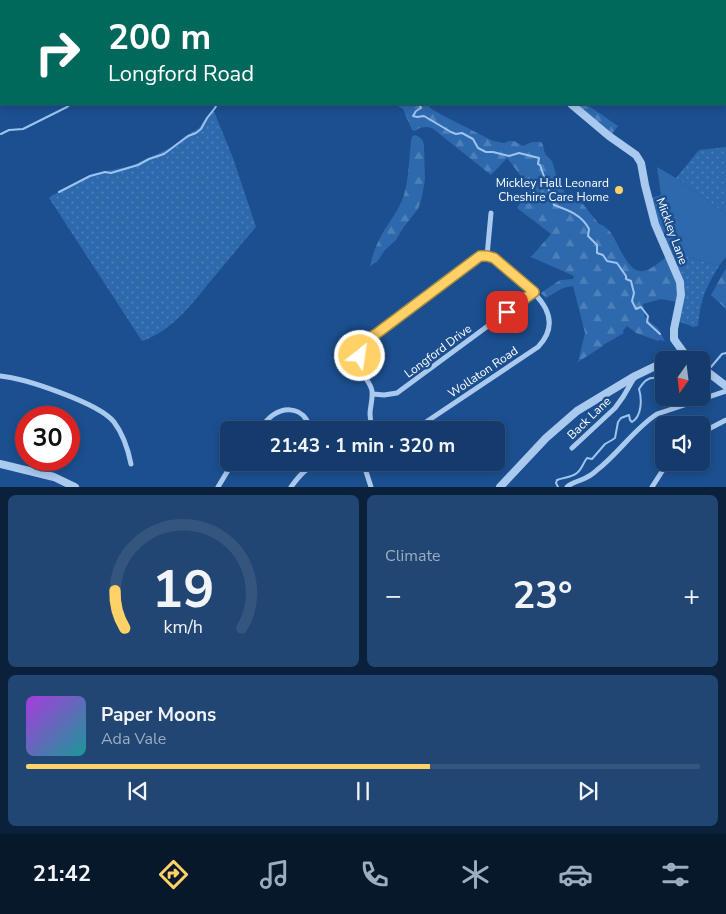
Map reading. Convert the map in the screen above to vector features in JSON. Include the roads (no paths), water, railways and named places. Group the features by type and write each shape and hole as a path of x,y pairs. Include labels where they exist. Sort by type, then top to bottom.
{"street":[{"name":"Mickley Lane","path":"572,105 609,136 636,155 641,163 655,224 680,282 681,295 674,334 676,342 683,351"},
{"path":"363,375 352,373 345,365 344,356 349,344 357,338 376,334 475,258 487,256 491,214"},
{"name":"Wollaton Road","path":"427,421 538,347 548,334 550,322 541,300 494,258 487,256"},
{"name":"Longford Drive","path":"373,394 397,393 534,292"},
{"path":"369,337 363,344 359,364 363,375 370,384 373,394 371,421"},
{"path":"500,486 546,438 570,417 590,402 655,366"},
{"path":"710,374 726,386"},
{"path":"0,376 10,377 78,399 97,409 113,420 125,441 132,461"},
{"name":"Back Lane","path":"572,448 624,398 635,376"},
{"path":"567,486 596,471 657,414 726,391"},
{"path":"267,421 272,415 281,410 288,410 302,414 307,421"},
{"path":"710,428 726,420"},
{"path":"0,464 54,477 75,486"},
{"path":"218,486 227,471"},
{"path":"291,486 304,471"},
{"path":"366,471 371,486"},
{"path":"652,486 662,471"},
{"path":"581,486 583,479"}],"waterway":[{"path":"1,134 9,130 23,129 70,105"},
{"path":"59,192 90,176 105,172 111,173 138,165 164,154 201,129 216,105"},
{"path":"420,105 421,108 413,116 424,116 451,132 456,134 462,133 473,139 478,148 486,152 509,156 519,153 539,158 538,164 554,205 583,220 589,229 588,236 597,245 597,253 603,255 607,261 617,263 626,279 631,281 634,293 632,301 636,309 641,307 648,316 647,322 660,334"},
{"path":"711,367 722,354 726,353"},
{"path":"558,487 557,480 577,473 587,458 592,459 605,444 615,438 618,422 621,418 629,415 632,422 638,416 641,398 639,389 646,380 655,378"}],"place":[{"name":"Mickley Hall Leonard Cheshire Care Home","path":"619,190"}]}
